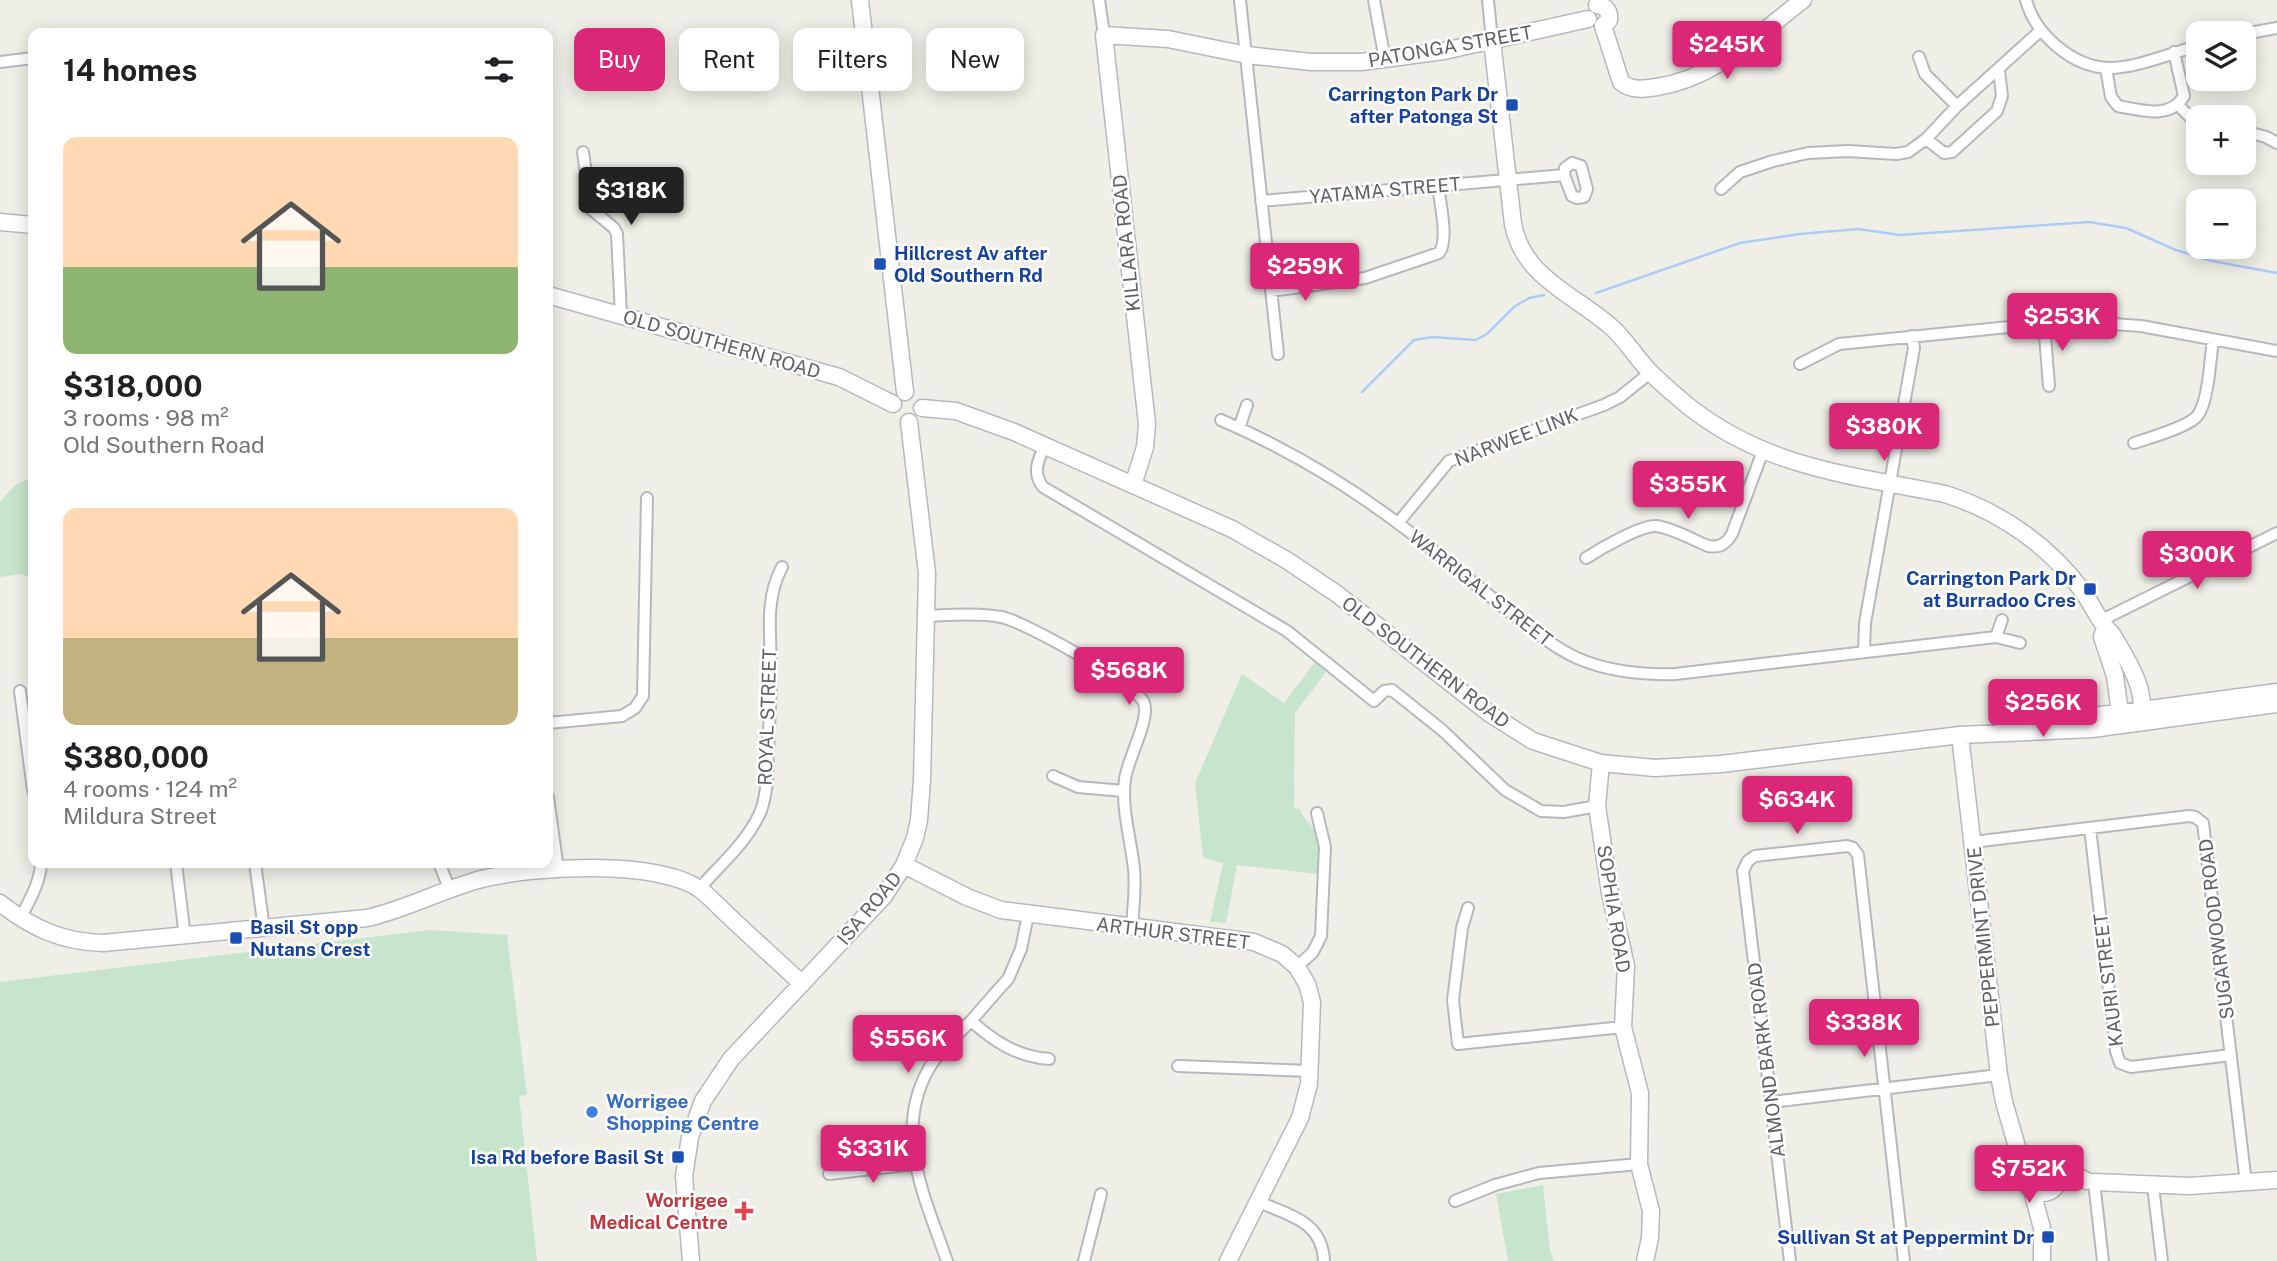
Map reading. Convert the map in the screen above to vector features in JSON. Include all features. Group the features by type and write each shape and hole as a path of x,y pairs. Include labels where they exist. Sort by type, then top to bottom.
{"street":[{"path":"860,0 899,398 896,417 909,422 918,417 922,408 917,396 899,398"},
{"name":"KILLARA ROAD","path":"1099,0 1147,424 1145,447 1133,485"},
{"path":"1240,0 1278,354"},
{"path":"1374,0 1385,60"},
{"path":"1488,0 1513,224 1520,250 1553,284 1618,333 1651,372 1702,416 1763,452 1811,468 1966,500 2018,529 2040,545 2068,573 2112,634 2140,691 2142,716 2120,712 2115,676 2102,637 2103,624"},
{"path":"1596,12 1611,45 1617,76 1626,87 1633,89 1665,86 1713,68 1736,54 1803,0"},
{"path":"2026,0 2040,32 2071,55 2106,68 2135,64 2186,49"},
{"name":"PATONGA STREET","path":"1104,35 1168,39 1247,55 1311,62 1385,60 1492,40 1596,12"},
{"path":"2256,32 2277,28"},
{"path":"1721,189 1741,172 1773,160 1808,153 1848,150 1896,154 1908,152 1926,139 1957,106 2040,32"},
{"path":"2106,68 2110,97 2118,106 2164,112 2178,104 2185,96 2174,52"},
{"path":"1919,57 1925,74 1957,106"},
{"path":"0,62 28,59"},
{"path":"1926,139 1944,153 1952,152 1997,111 2002,96 1999,71"},
{"path":"2178,104 2186,112"},
{"path":"2256,134 2277,144"},
{"path":"583,152 591,209 617,234 621,315"},
{"name":"YATAMA STREET","path":"1261,201 1564,175"},
{"path":"1271,291 1357,280 1439,253 1444,239 1438,186"},
{"path":"0,222 28,225"},
{"name":"OLD SOUTHERN ROAD","path":"553,296 839,377 899,398"},
{"path":"1800,364 1839,344 2044,323 2097,321 2141,326 2277,351"},
{"path":"2044,323 2049,386"},
{"path":"1864,651 1865,623 1914,348 1912,336"},
{"path":"2134,443 2184,425 2199,415 2213,340"},
{"name":"NARWEE LINK","path":"1398,523 1449,461 1604,405 1634,387 1651,372"},
{"path":"1239,428 1247,405"},
{"name":"OLD SOUTHERN ROAD","path":"922,408 956,411 1045,445 1232,529 1288,561 1337,594 1471,701 1514,730 1544,745 1601,763 1644,768 1682,767 1960,735 2059,732 2277,692"},
{"name":"WARRIGAL STREET","path":"1221,420 1306,461 1398,523 1548,642 1577,658 1607,668 1651,675 1675,674 1996,637 2020,643"},
{"name":"ISA ROAD","path":"691,1261 684,1176 697,1116 720,1073 884,896 904,865 919,820 927,616 924,544 909,422"},
{"path":"1045,445 1036,472 1043,487 1286,631 1374,701 1384,691 1392,690 1442,730 1505,790 1541,811 1564,812 1597,806"},
{"path":"1586,558 1606,545 1652,527 1662,528 1708,546 1717,547 1725,543 1732,534 1763,452"},
{"path":"553,723 622,716 635,708 643,696 647,498"},
{"path":"2103,624 2277,533"},
{"name":"ROYAL STREET","path":"699,889 752,827 760,814 764,799 767,783 772,594 782,567"},
{"path":"927,616 983,615 1016,620 1138,693 1145,706 1145,720 1130,755 1124,791 1134,870 1132,927"},
{"path":"1996,637 2002,620"},
{"path":"20,691 28,752"},
{"name":"OLD SOUTHERN ROAD","path":"2142,716 2277,704"},
{"name":"OLD SOUTHERN ROAD","path":"1960,735 1989,726 2120,712"},
{"name":"PEPPERMINT DRIVE","path":"1960,735 1999,1075 2009,1122 2024,1171"},
{"name":"SOPHIA ROAD","path":"1601,763 1597,806 1614,912 1626,966 1623,1027 1640,1093 1639,1164 1651,1211 1650,1238 1645,1261"},
{"path":"1053,776 1078,787 1124,791"},
{"path":"1228,1261 1300,1118 1309,1084 1312,1002 1307,984 1297,967 1313,952 1321,936 1325,847 1317,813"},
{"name":"SUGARWOOD ROAD","path":"1973,842 2189,816 2203,823 2246,1183"},
{"name":"KAURI STREET","path":"2090,828 2116,1051 2120,1063 2131,1067 2231,1055"},
{"path":"553,834 558,870"},
{"name":"ALMOND BARK ROAD","path":"1790,1261 1743,871 1748,861 1755,856 1847,846 1853,848 1858,855 1883,1090"},
{"name":"ARTHUR STREET","path":"904,865 967,897 1000,910 1254,942 1282,954 1297,967"},
{"path":"21,917 35,889 41,868"},
{"path":"177,868 185,937"},
{"path":"256,868 264,929"},
{"path":"441,868 450,890"},
{"path":"0,903 46,933 91,943 185,937 367,918 502,875 558,870 658,873 699,889 802,984"},
{"path":"1468,908 1462,928 1453,1000 1458,1044 1623,1027"},
{"path":"947,1261 914,1164 912,1119 922,1083 939,1053 1008,979 1021,950 1028,915"},
{"path":"971,1021 1004,1047 1031,1057 1049,1059"},
{"path":"1178,1066 1310,1071"},
{"path":"1771,1102 1999,1075"},
{"path":"1883,1090 1904,1261"},
{"path":"2016,1138 2042,1157 2051,1159 2058,1166 2091,1181"},
{"path":"2042,1157 2030,1161 2024,1171 2025,1182 2032,1191 2042,1228 2042,1261"},
{"path":"829,1174 914,1164"},
{"path":"1455,1201 1495,1185 1539,1173 1639,1164"},
{"path":"2042,1228 2060,1177 2058,1166"},
{"path":"2032,1191 2042,1194 2091,1181 2153,1186 2277,1180"},
{"path":"2091,1181 2103,1261"},
{"path":"2153,1186 2162,1261"},
{"path":"1084,1261 1101,1194"},
{"path":"1259,1202 1303,1221 1316,1232 1324,1261"}],"green space":[{"path":"28,479 28,577 22,574 0,577 0,502 15,485"},
{"path":"1315,662 1326,672 1295,713 1294,808 1300,809 1319,837 1319,874 1237,865 1226,923 1210,922 1223,863 1203,858 1195,783 1242,674 1284,703"},
{"path":"430,930 507,935 527,1095 519,1096 537,1261 0,1261 0,982"},
{"path":"1543,1185 1550,1251 1554,1261 1508,1261 1496,1194"}],"waterway":[{"path":"1596,293 1740,243 1800,234 1858,229 1900,235 2089,222 2126,228 2176,250 2212,261 2277,273"},
{"path":"1362,392 1414,340 1432,337 1476,340 1487,334 1514,307 1529,298 1544,295"}],"place":[{"name":"Carrington Park Dr after Patonga St","path":"1512,105"},
{"name":"Hillcrest Av after Old Southern Rd","path":"880,264"},
{"name":"Carrington Park Dr at Burradoo Cres","path":"2090,589"},
{"name":"Basil St opp Nutans Crest","path":"236,938"},
{"name":"Worrigee Shopping Centre","path":"592,1112"},
{"name":"Isa Rd before Basil St","path":"678,1157"},
{"name":"Worrigee Medical Centre","path":"744,1211"},
{"name":"Sullivan St at Peppermint Dr","path":"2048,1237"}]}
